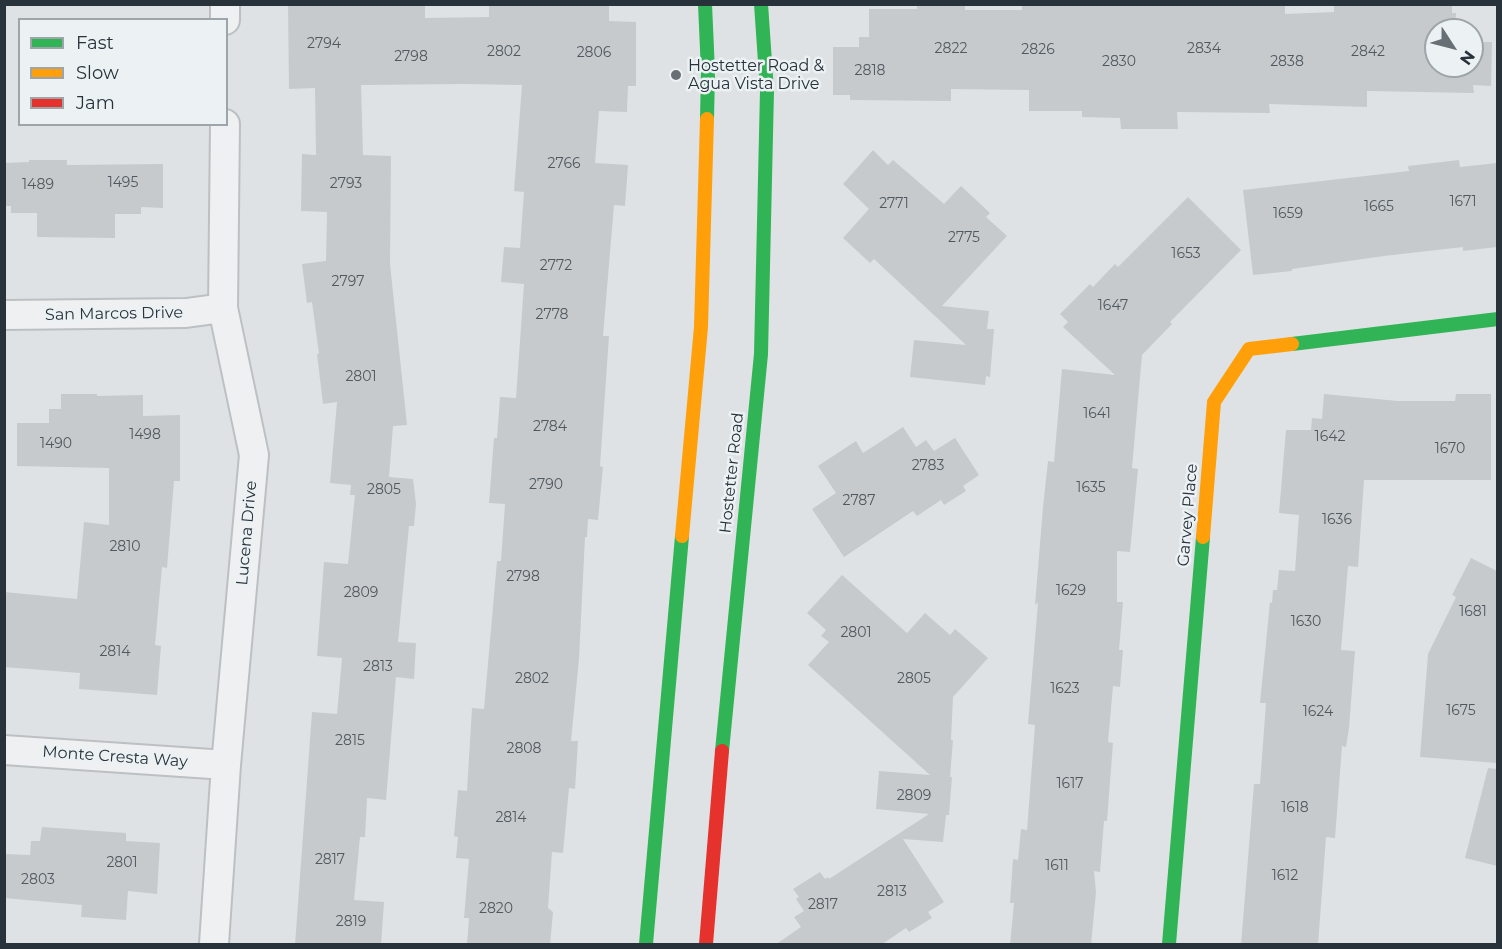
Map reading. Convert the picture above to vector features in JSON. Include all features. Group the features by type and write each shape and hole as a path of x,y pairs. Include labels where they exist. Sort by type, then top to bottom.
{"main road":[{"path":"646,945 701,327 708,72 705,4"},
{"name":"Hostetter Road","path":"706,945 719,778 761,354 767,91 761,4"},
{"name":"Garvey Place","path":"1169,945 1214,402 1250,349 1497,319"}],"street":[{"name":"Lucena Drive","path":"213,945 226,765 254,455 224,308 225,126"},
{"name":"San Marcos Drive","path":"4,315 186,314 224,308"},
{"name":"Monte Cresta Way","path":"4,750 226,765"}],"building":[{"path":"288,4 425,4 425,18 489,17 489,4 609,4 609,21 636,22 636,86 628,86 627,112 599,111 595,163 628,165 625,206 614,205 603,336 609,336 600,466 603,467 598,520 588,519 587,537 585,537 579,659 571,741 578,741 575,789 569,788 563,853 552,852 548,908 553,912 550,945 467,945 469,918 464,918 469,859 456,858 458,837 454,836 458,790 467,791 472,708 484,709 497,561 501,561 505,504 489,503 494,438 497,438 500,397 516,398 524,284 501,282 504,247 520,248 524,192 514,191 522,85 463,84 361,85 363,155 391,156 390,264 407,425 393,426 389,477 413,479 416,504 414,526 409,526 398,642 416,643 414,679 396,677 386,800 367,798 365,837 360,837 354,900 384,902 381,945 295,945 312,712 337,714 342,658 317,656 324,562 348,564 355,495 350,495 351,485 330,483 337,402 323,404 312,302 307,303 302,264 326,261 327,212 301,211 302,154 316,155 315,88 289,89"},
{"path":"917,4 965,4 965,10 1022,10 1022,4 1285,5 1285,14 1334,12 1334,4 1452,5 1452,13 1456,13 1456,18 1424,18 1424,78 1484,78 1484,42 1492,42 1491,86 1473,85 1474,93 1367,91 1367,107 1269,104 1270,113 1177,112 1178,129 1121,129 1120,118 1082,117 1082,111 1029,111 1029,90 951,89 951,101 850,100 850,95 833,95 833,47 859,47 859,37 869,37 869,9 917,9"},
{"path":"873,150 888,165 893,160 944,204 961,186 990,213 986,217 1007,236 942,306 989,311 987,329 994,329 990,377 986,376 985,385 910,377 914,340 966,345 874,259 870,263 843,238 869,209 843,184"},
{"path":"29,160 67,160 67,165 163,164 163,208 141,207 141,214 115,214 115,238 37,237 37,213 11,213 11,206 4,206 4,163 29,162"},
{"path":"1459,160 1460,167 1497,163 1497,247 1463,251 1463,247 1384,256 1253,275 1243,190 1409,171 1408,166"},
{"path":"1188,197 1241,250 1170,322 1172,324 1142,355 1132,468 1138,469 1130,552 1117,551 1117,602 1123,602 1119,650 1123,650 1120,687 1113,686 1108,742 1113,743 1107,821 1104,821 1100,872 1094,871 1096,892 1091,945 1010,945 1014,903 1010,903 1013,859 1018,860 1021,829 1027,830 1035,725 1028,724 1038,602 1035,605 1048,461 1054,462 1062,369 1115,375 1063,327 1068,322 1060,314 1090,284 1093,287 1115,264 1118,267"},
{"path":"61,394 143,395 143,416 180,415 180,481 174,481 167,568 162,567 155,645 161,646 157,695 79,689 80,673 4,667 4,592 77,599 84,522 109,525 109,468 17,466 17,423 49,423 49,409 61,409"},
{"path":"1324,394 1398,401 1455,401 1456,394 1491,394 1491,480 1364,480 1358,567 1348,566 1341,650 1355,651 1349,728 1346,747 1342,746 1335,838 1326,837 1318,945 1241,945 1254,784 1260,784 1266,703 1260,703 1270,602 1272,603 1273,590 1277,590 1279,570 1295,571 1299,515 1279,513 1286,430 1311,430 1312,418 1322,419"},
{"path":"903,427 916,447 926,440 934,451 955,438 979,475 963,486 966,491 944,505 941,500 917,516 913,511 844,557 812,509 836,493 818,466 856,441 863,453"},
{"path":"1471,558 1497,571 1497,763 1420,757 1428,654 1456,597 1452,595"},
{"path":"842,575 907,633 925,613 950,635 955,629 988,658 953,697 950,777 952,777 949,815 946,815 943,842 903,839 944,902 928,912 932,918 909,932 906,928 881,945 775,945 801,927 794,917 804,911 793,889 820,872 825,879 828,877 829,879 929,814 876,809 879,771 930,775 808,665 829,642 821,636 826,630 807,613"},
{"path":"1488,768 1497,769 1497,866 1465,858"},
{"path":"42,827 126,833 126,841 160,843 157,894 128,891 126,920 81,917 82,905 4,898 4,854 30,855 31,841 40,841"}],"traffic: fast":[{"path":"705,4 708,72 707,119"},
{"path":"722,751 761,354 767,91 761,4"},
{"path":"1292,344 1498,319"},
{"path":"646,944 682,536"},
{"path":"1169,944 1203,537"}],"traffic: slow":[{"path":"682,536 701,327 707,119"},
{"path":"1203,537 1214,402 1249,349 1292,344"}],"traffic: jam":[{"path":"706,944 722,751"}],"place":[{"name":"Hostetter Road & Agua Vista Drive","path":"676,75"}]}
